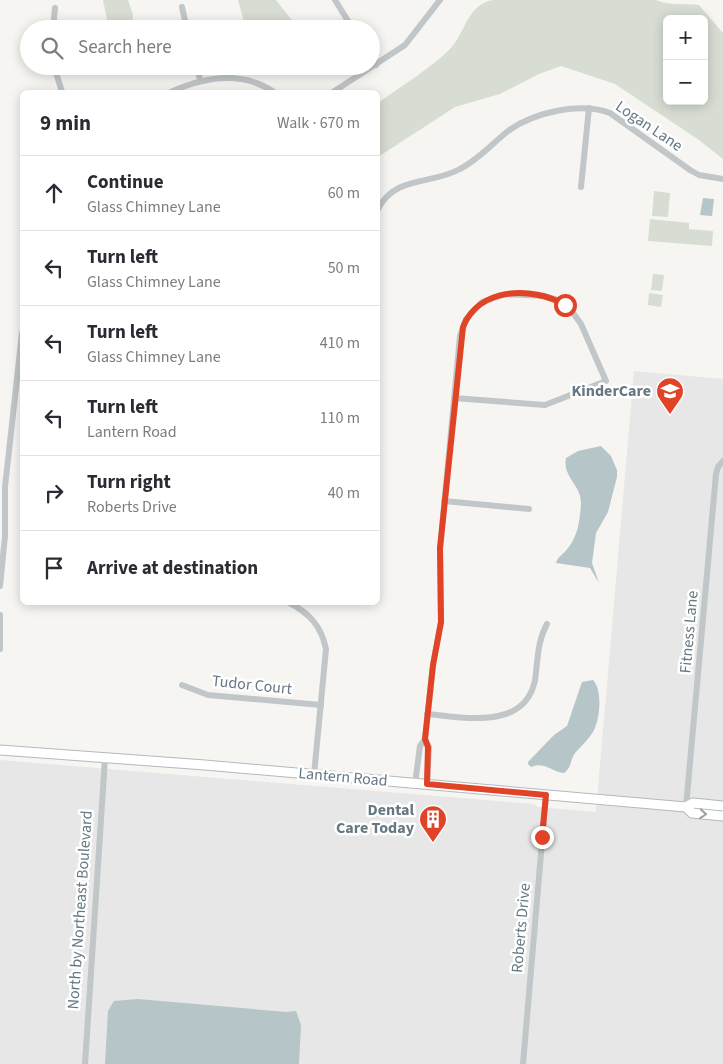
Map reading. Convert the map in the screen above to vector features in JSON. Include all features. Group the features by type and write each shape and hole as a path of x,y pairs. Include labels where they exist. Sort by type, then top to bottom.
{"street":[{"path":"335,0 347,20"},
{"path":"380,62 405,45 440,0"},
{"path":"54,20 55,8"},
{"path":"182,8 185,20"},
{"path":"57,75 61,90"},
{"path":"199,75 200,80"},
{"path":"336,90 360,75"},
{"path":"176,90 200,80 214,78 238,79 259,84 270,90"},
{"path":"581,187 589,108"},
{"name":"Logan Lane","path":"380,206 390,192 403,185 462,169 516,127 563,109 589,108 610,113 699,175 723,179"},
{"path":"427,784 428,747 425,739 427,714 441,622 440,548 444,501 460,336 466,319 482,302 504,294 545,296 565,305 581,324 606,381 545,405 454,398"},
{"path":"0,586 5,536 5,488 19,397 20,376"},
{"name":"Fitness Lane","path":"686,807 716,474 723,461"},
{"path":"444,501 529,510"},
{"path":"292,605 312,618 323,637 326,649 314,774"},
{"path":"0,615 0,649"},
{"path":"427,714 487,719 513,711 532,690 540,640 547,624"},
{"name":"Tudor Court","path":"182,685 208,695 320,705"},
{"path":"415,784 420,746 425,739"},
{"name":"Lantern Road","path":"0,750 314,774 686,807 693,803 723,806"},
{"name":"North by Northeast Boulevard","path":"85,1064 105,758"},
{"name":"Roberts Drive","path":"523,1064 546,795"},
{"name":"Lantern Road","path":"686,807 692,813 723,816"}],"shaded area":[{"path":"103,0 128,0 133,20 107,20"},
{"path":"238,0 276,0 292,20 244,20"},
{"path":"493,0 656,0 671,4 699,5 708,15 663,15 663,105 708,105 708,16 723,33 723,159 699,140 615,84 561,66 539,74 500,94 455,107 380,156 380,102 448,51 479,6"},
{"path":"654,191 670,193 668,217 652,216"},
{"path":"703,198 714,199 712,216 700,215"},
{"path":"650,219 689,223 689,229 713,231 712,246 648,241"},
{"path":"653,274 664,275 662,291 651,290"},
{"path":"649,293 663,295 661,307 648,305"},
{"path":"634,371 723,379 723,1064 0,1064 0,760 533,804 538,807 596,812"},
{"path":"601,446 611,456 617,470 617,477 608,512 596,533 592,563 599,583 590,568 556,563 574,538 581,510 579,491 567,471 566,458 578,451"},
{"path":"593,680 599,698 597,720 593,732 575,753 568,768 564,773 540,765 531,767 528,762 554,735 567,726 582,682"},
{"path":"138,999 286,1012 296,1011 301,1025 299,1064 105,1064 108,1011 114,1001"}],"place":[{"name":"KinderCare","path":"670,415"},
{"name":"Dental Care Today","path":"433,843"}],"route":[{"path":"542,837 546,795 427,784 428,747 425,739 433,665 441,622 440,548 460,336 466,319 472,310 494,296 514,293 545,296 558,300 565,305"}]}
